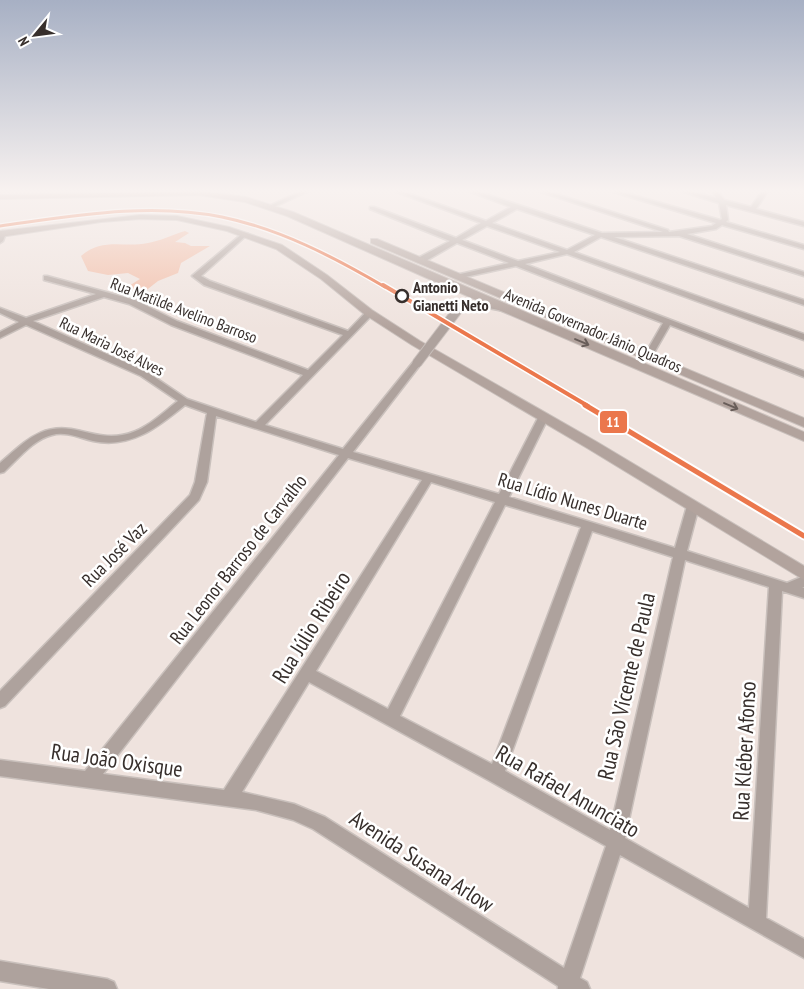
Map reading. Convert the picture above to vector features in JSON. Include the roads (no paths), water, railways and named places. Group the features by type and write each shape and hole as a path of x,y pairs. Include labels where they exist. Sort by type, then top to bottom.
{"main road":[{"path":"253,237 279,247 297,258 370,313 438,357 592,445 804,574"},
{"name":"Avenida Governador Jânio Quadros","path":"348,237 532,321 804,437"},
{"name":"Avenida Governador Jânio Quadros","path":"362,237 421,260 804,423"},
{"path":"441,280 459,276"},
{"path":"462,289 472,286 506,296"},
{"path":"532,321 560,326 572,324"},
{"path":"625,360 642,354"},
{"path":"656,374 654,366 662,362"}],"street":[{"path":"241,237 196,276 207,283 349,334"},
{"path":"447,237 804,374"},
{"path":"421,260 459,237"},
{"path":"527,237 804,337"},
{"path":"459,276 568,252 596,237"},
{"path":"606,237 804,303"},
{"path":"688,237 804,274"},
{"path":"769,237 804,247"},
{"name":"Rua Matilde Avelino Barroso","path":"47,278 132,302 174,323 310,374"},
{"path":"462,289 460,307 478,304 505,309"},
{"path":"0,335 25,322 104,294"},
{"name":"Rua Leonor Barroso de Carvalho","path":"90,778 460,307"},
{"name":"Rua Maria José Alves","path":"0,310 144,374 184,401 258,426"},
{"path":"258,426 370,313"},
{"path":"642,354 667,322"},
{"path":"0,469 37,439 53,431 100,438 127,439 145,431 184,401"},
{"name":"Rua José Vaz","path":"0,701 195,497 201,482 212,412"},
{"path":"391,719 543,418"},
{"name":"Rua Lídio Nunes Duarte","path":"258,426 588,524 804,593"},
{"name":"Rua Júlio Ribeiro","path":"228,799 428,477"},
{"name":"Rua São Vicente de Paula","path":"572,987 615,844 680,553 693,506"},
{"path":"496,775 588,524"},
{"path":"782,586 804,581"},
{"name":"Rua Kléber Afonso","path":"756,921 782,586"},
{"name":"Rua Rafael Anunciato","path":"307,674 496,775 615,844 804,949"},
{"name":"Rua João Oxisque","path":"0,768 90,778 228,799"},
{"name":"Avenida Susana Arlow","path":"228,799 256,802 294,812 319,822 572,987"},
{"path":"0,971 108,989"}],"place":[{"name":"Antonio Gianetti Neto","path":"402,296"}]}
